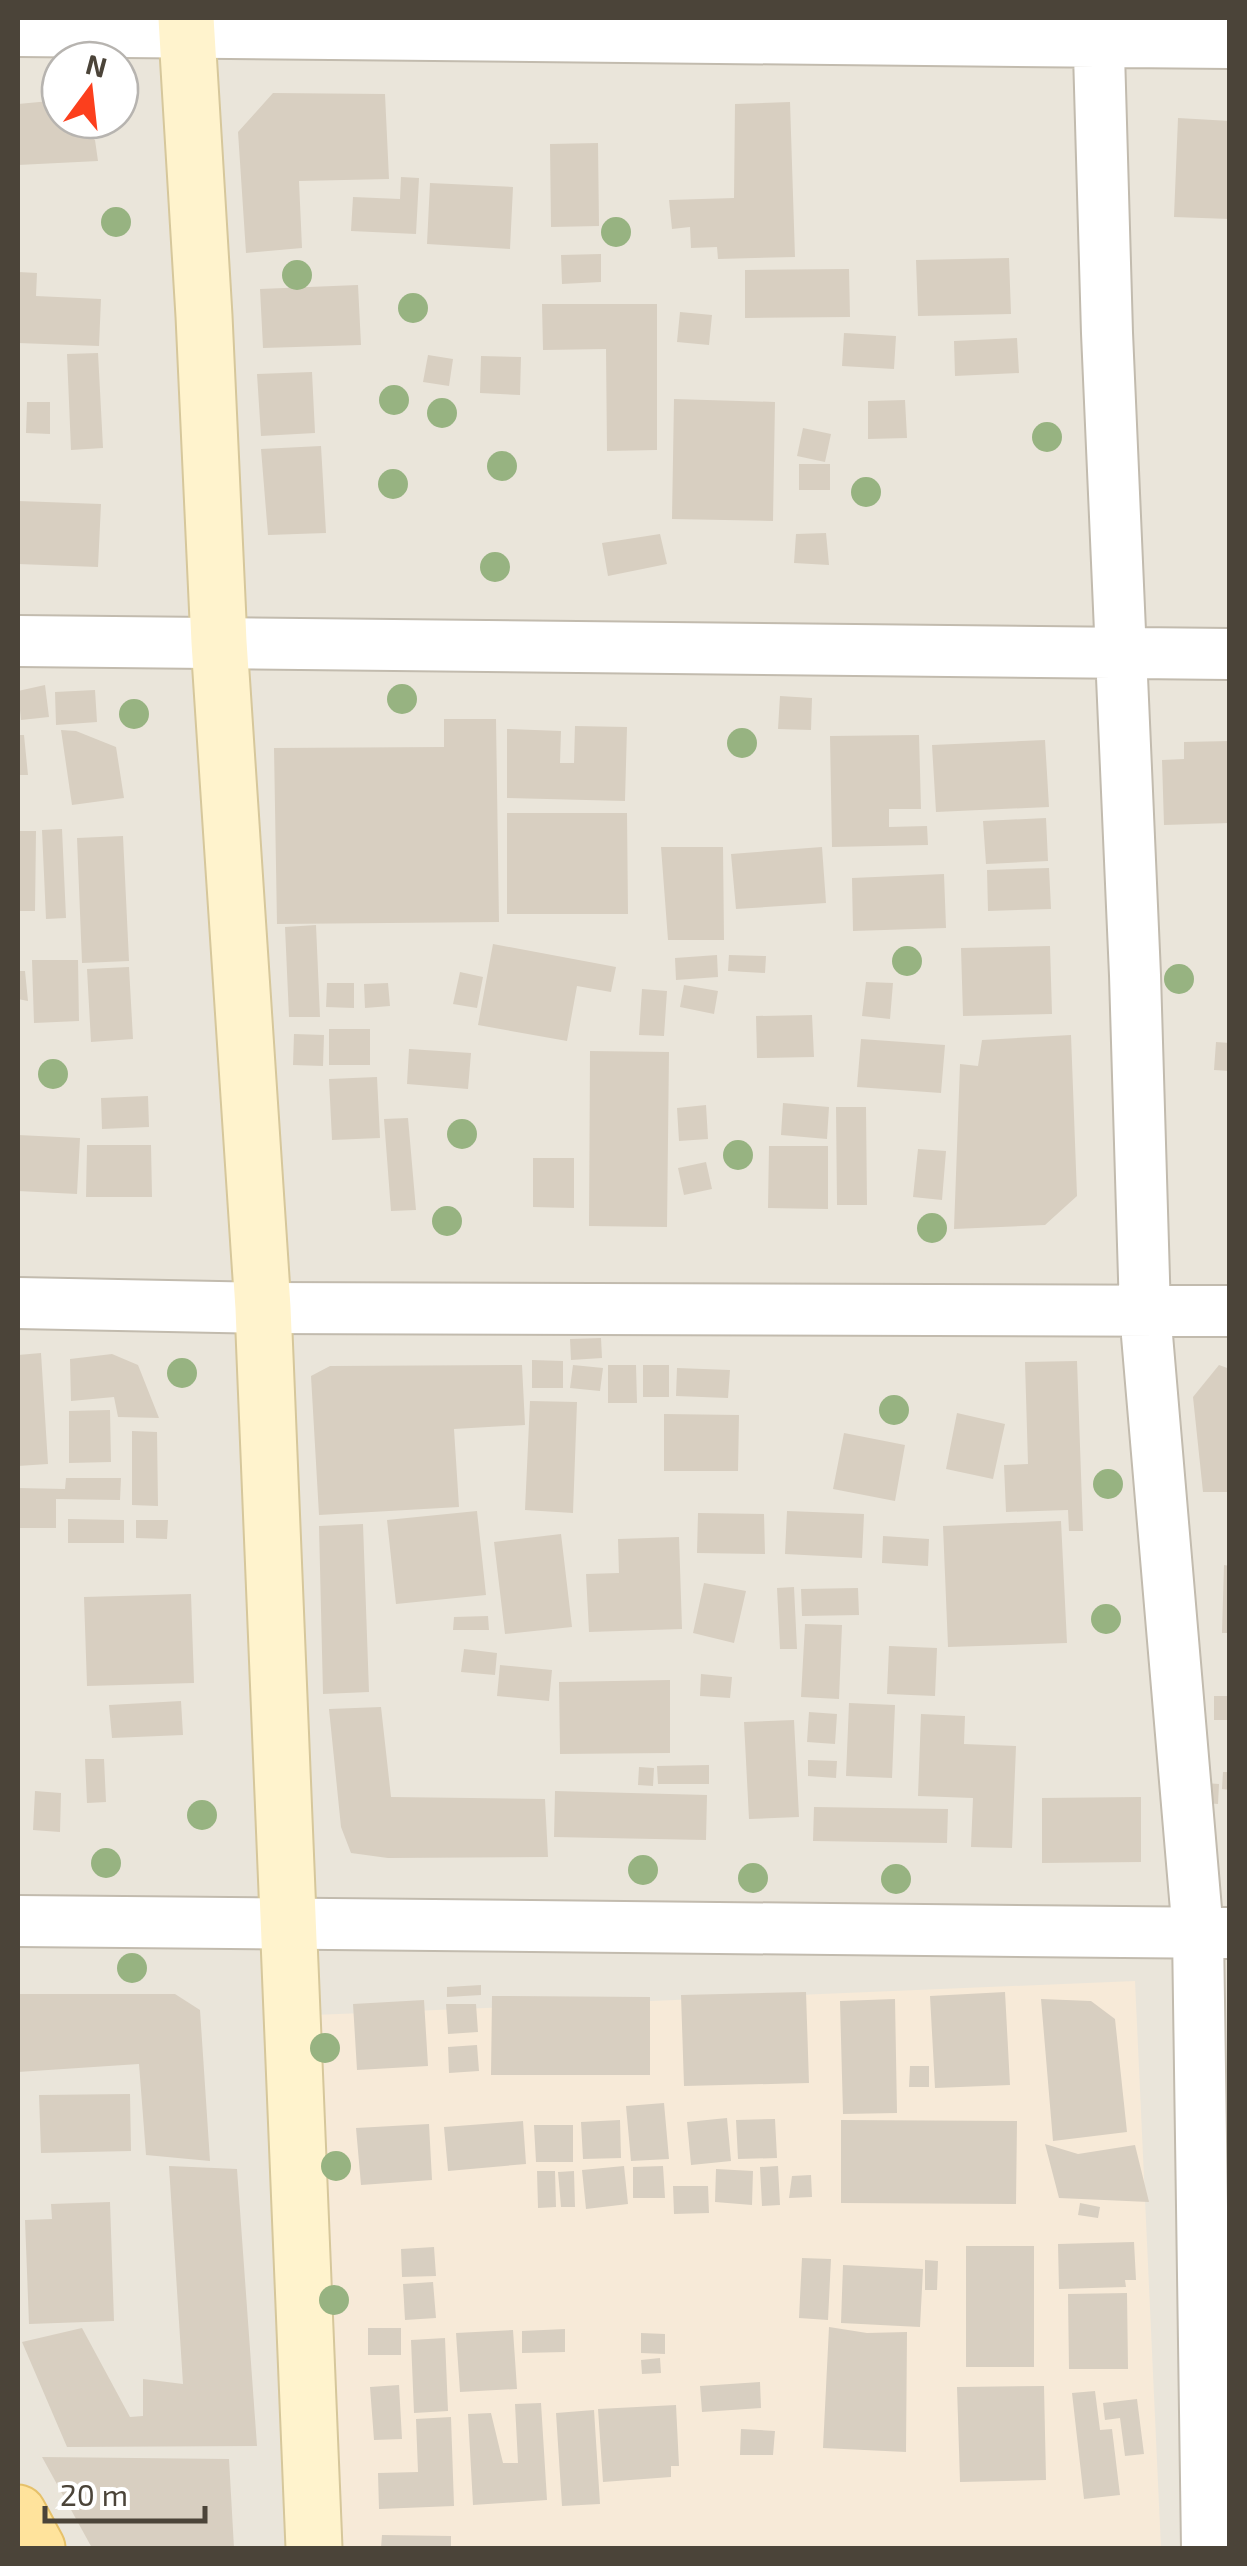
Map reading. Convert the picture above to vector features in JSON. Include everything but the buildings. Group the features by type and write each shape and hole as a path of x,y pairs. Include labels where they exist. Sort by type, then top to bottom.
{"main road":[{"path":"186,25 219,642 263,1308 314,2548"},
{"path":"18,2513 37,2548"}],"street":[{"path":"18,31 186,25 1098,30 1230,44"},
{"path":"1098,30 1145,1312 1214,1933 1207,2548"},
{"path":"18,640 1230,654"},
{"path":"18,1302 263,1308 1230,1311"},
{"path":"18,1921 1214,1933"}],"shaded area":[{"path":"18,18 1229,18 1229,2548 18,2548"},
{"path":"1135,1981 1161,2548 338,2548 314,2015"}]}
